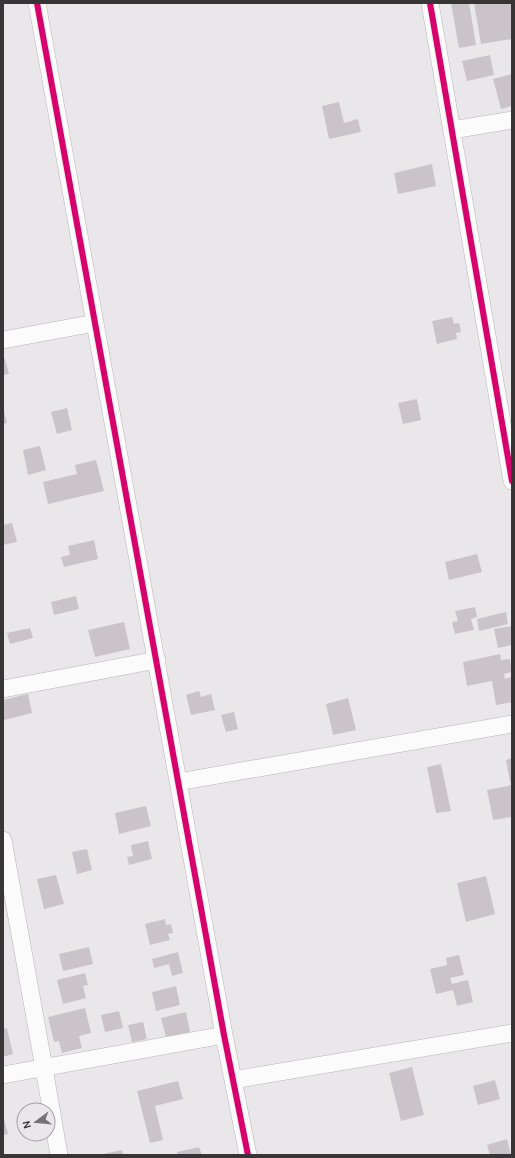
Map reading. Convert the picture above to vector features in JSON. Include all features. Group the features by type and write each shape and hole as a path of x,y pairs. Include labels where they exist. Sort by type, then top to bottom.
{"street":[{"path":"37,3 224,1035 248,1155"},
{"path":"430,3 507,425 512,481"},
{"path":"452,130 512,120"},
{"path":"3,340 95,323"},
{"path":"3,689 156,660"},
{"path":"178,782 512,724"},
{"path":"3,840 59,1155"},
{"path":"233,1080 512,1033"},
{"path":"3,1075 224,1035"}],"building":[{"path":"451,3 469,3 476,45 459,48"},
{"path":"474,3 512,3 512,39 481,44"},
{"path":"490,55 494,75 467,81 462,61"},
{"path":"512,74 512,106 501,109 493,79"},
{"path":"339,102 344,123 358,119 361,132 329,139 322,106"},
{"path":"432,164 436,186 398,194 394,173"},
{"path":"452,317 454,324 459,323 461,332 456,333 457,339 437,344 432,321"},
{"path":"3,359 5,359 9,374 3,375"},
{"path":"417,399 421,420 403,424 398,403"},
{"path":"3,407 7,423 3,424"},
{"path":"67,408 72,430 57,434 51,412"},
{"path":"40,446 46,470 28,475 23,450"},
{"path":"96,460 104,491 48,504 43,482 77,474 75,465"},
{"path":"12,523 17,542 3,545 3,525"},
{"path":"94,540 98,559 64,567 61,557 70,555 68,546"},
{"path":"477,554 482,572 449,580 445,562"},
{"path":"76,596 79,609 54,615 51,602"},
{"path":"475,607 477,617 471,619 474,630 455,634 452,622 458,621 455,611"},
{"path":"506,612 508,624 479,631 477,619"},
{"path":"124,622 130,649 95,657 88,630"},
{"path":"512,626 512,645 498,648 494,629"},
{"path":"30,628 33,638 10,644 7,633"},
{"path":"500,654 501,660 510,659 512,672 504,674 505,679 512,677 512,702 496,705 492,681 467,686 463,662"},
{"path":"199,691 201,697 211,694 215,710 191,715 186,695"},
{"path":"28,694 32,713 4,720 3,700"},
{"path":"348,698 356,730 333,735 326,704"},
{"path":"234,712 238,729 226,732 221,715"},
{"path":"512,758 512,781 510,782 506,760"},
{"path":"441,764 451,811 436,813 427,767"},
{"path":"512,785 512,817 493,820 487,790"},
{"path":"146,806 151,826 119,834 115,813"},
{"path":"148,841 152,859 129,865 127,857 133,856 131,845"},
{"path":"87,849 92,870 77,874 72,852"},
{"path":"56,875 64,904 44,909 37,879"},
{"path":"486,876 495,914 466,922 457,883"},
{"path":"165,919 166,925 171,924 173,933 168,934 170,940 150,945 145,924"},
{"path":"89,947 93,964 63,971 59,954"},
{"path":"178,952 183,973 172,976 169,964 154,968 152,959"},
{"path":"459,955 464,975 450,978 452,984 468,980 473,1002 457,1006 453,990 436,994 430,969 447,965 446,958"},
{"path":"85,973 88,985 83,986 86,998 63,1004 57,980"},
{"path":"176,986 180,1005 156,1011 152,992"},
{"path":"85,1008 91,1033 79,1036 82,1048 62,1053 59,1041 54,1042 48,1017"},
{"path":"119,1011 123,1028 105,1032 101,1015"},
{"path":"186,1012 190,1032 166,1037 161,1018"},
{"path":"143,1022 147,1039 132,1042 128,1025"},
{"path":"7,1028 13,1054 3,1057 3,1029"},
{"path":"412,1067 424,1115 401,1121 389,1073"},
{"path":"495,1080 500,1099 478,1105 473,1086"},
{"path":"178,1081 183,1099 155,1106 163,1140 150,1143 137,1091"},
{"path":"3,1115 8,1134 3,1135"},
{"path":"507,1139 511,1155 490,1155 487,1145"},
{"path":"199,1147 202,1155 178,1155 177,1152"},
{"path":"122,1150 123,1155 103,1155 103,1154"}],"cycle path":[{"path":"37,3 224,1035 248,1155"},
{"path":"430,3 512,481"}]}
